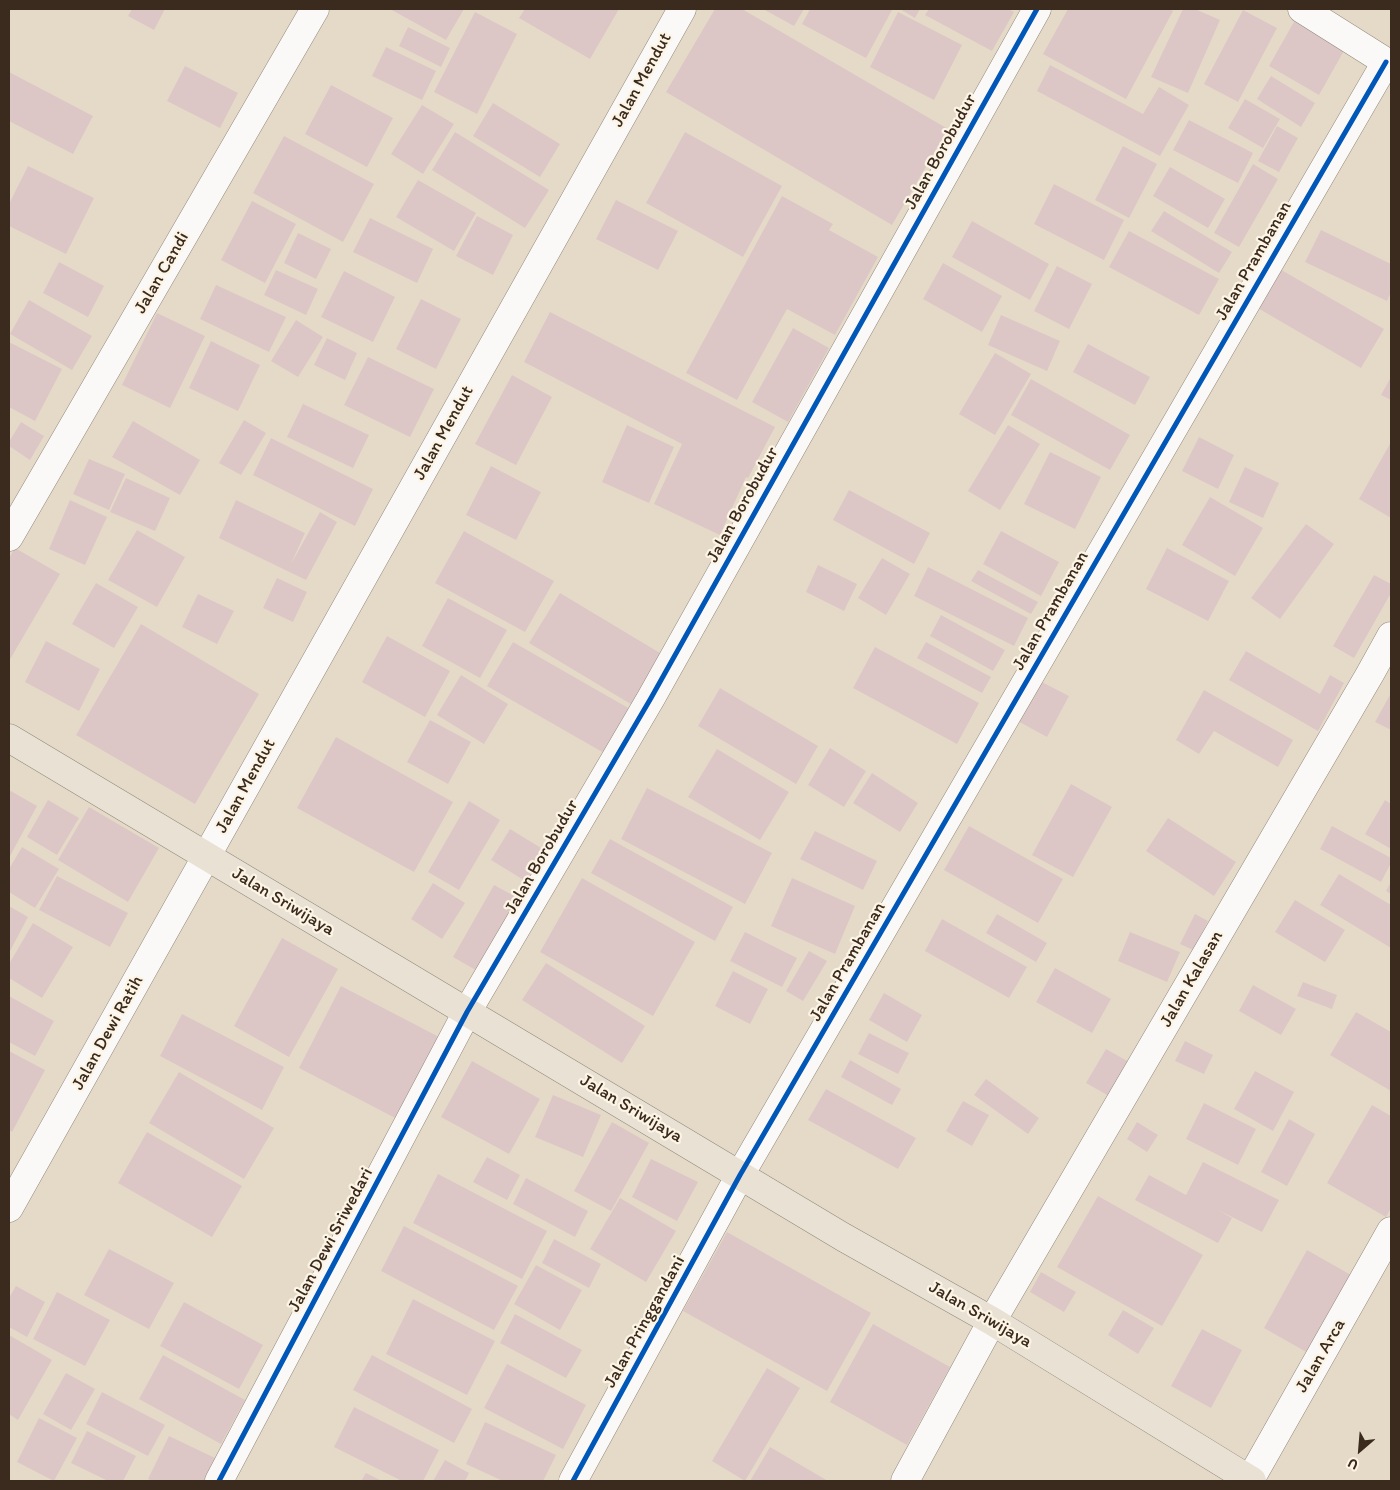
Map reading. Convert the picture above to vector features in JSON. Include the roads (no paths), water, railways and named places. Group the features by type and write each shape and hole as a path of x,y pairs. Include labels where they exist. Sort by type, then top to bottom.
{"main road":[{"name":"Jalan Sriwijaya","path":"9,738 843,1237 992,1321 1251,1481"}],"street":[{"name":"Jalan Candi","path":"9,537 315,9"},
{"name":"Jalan Mendut","path":"206,857 682,9"},
{"name":"Jalan Borobudur","path":"467,1012 651,698 1037,9"},
{"path":"1302,9 1389,63"},
{"name":"Jalan Prambanan","path":"740,1175 1389,63"},
{"name":"Jalan Kalasan","path":"905,1481 992,1321 1391,636"},
{"name":"Jalan Dewi Ratih","path":"9,1208 206,857"},
{"name":"Jalan Dewi Sriwedari","path":"219,1481 467,1012"},
{"name":"Jalan Pringgandani","path":"573,1481 740,1175"},
{"name":"Jalan Arca","path":"1251,1481 1391,1231"}]}
